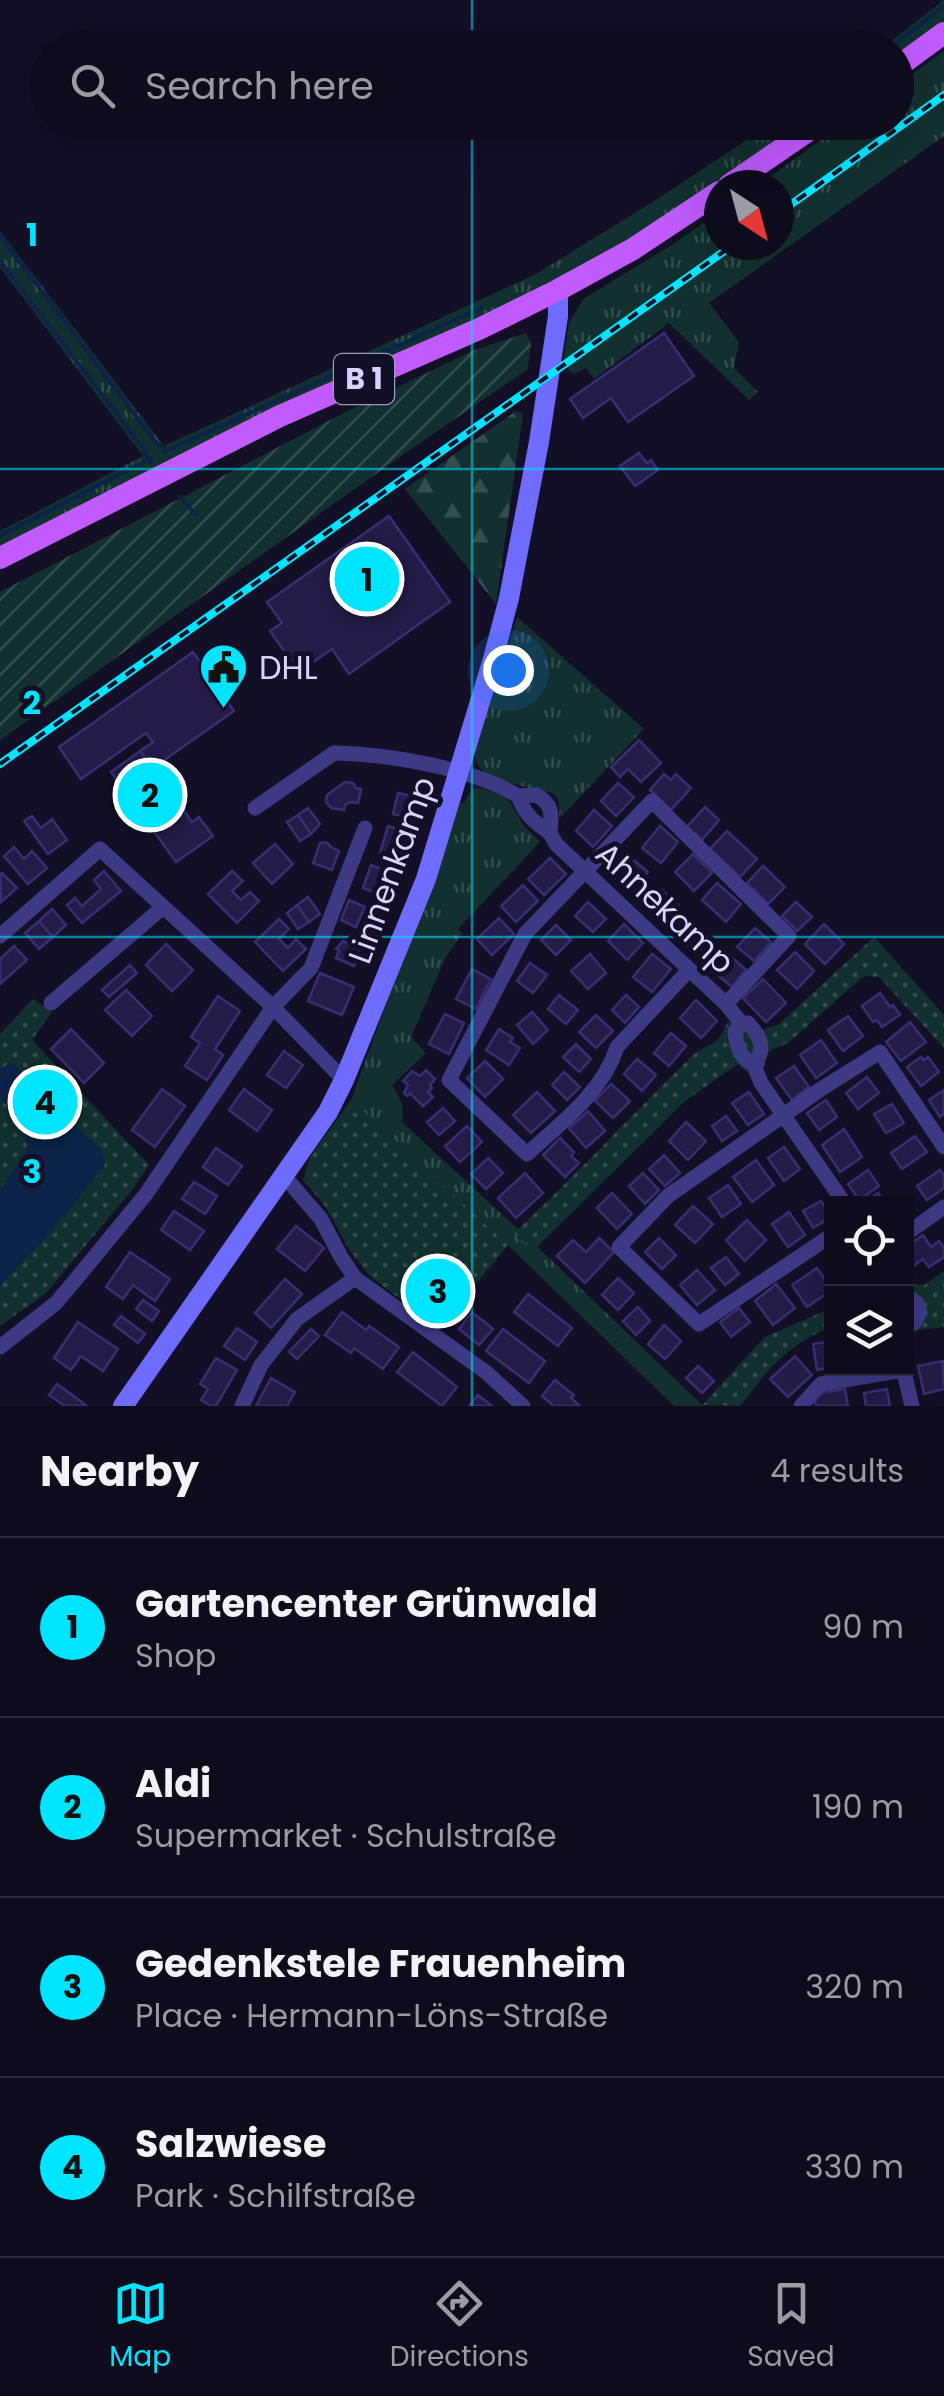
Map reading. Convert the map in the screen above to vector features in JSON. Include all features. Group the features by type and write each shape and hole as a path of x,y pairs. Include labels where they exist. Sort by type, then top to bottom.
{"main road":[{"path":"914,55 944,33"},
{"path":"751,170 795,140"},
{"name":"B 1","path":"0,558 280,416 558,290 633,249 704,202"},
{"name":"Linnenkamp","path":"124,1406 328,1112 426,879 493,660 517,559 548,388 558,290"}],"street":[{"path":"255,808 334,754 414,762 459,772 518,796"},
{"name":"Ahnekamp","path":"550,833 551,811 547,802 537,796 518,796 533,822 550,833 556,844 726,1004 742,1024 748,1023 758,1034 762,1047 754,1065 762,1083 839,1196"},
{"path":"689,970 617,1047 612,1064 584,1102 527,1154 449,1080 525,934 652,801 790,936 726,1004"},
{"path":"0,1347 56,1303 146,1194 272,1006 310,968 365,828"},
{"path":"0,936 100,850 272,1006 344,1080"},
{"path":"51,1003 162,908"},
{"path":"824,1240 699,1324 619,1247 668,1196 880,1052 944,1146"},
{"path":"284,1176 321,1219 355,1278 486,1373 523,1406"},
{"path":"914,1228 944,1207"},
{"path":"242,1406 260,1365 297,1320 355,1278"},
{"path":"914,1301 920,1313 914,1324"},
{"path":"802,1406 821,1384 865,1376"},
{"path":"905,1376 912,1406"}],"green space":[{"path":"944,0 944,25 914,47 914,30 905,30"},
{"path":"944,51 944,136 794,243 794,170 779,170 821,140 914,140 914,73"},
{"path":"746,140 778,140 733,170 704,170 704,189 546,287 0,552 0,531 143,456 0,267 0,231 164,446 536,274"},
{"path":"704,223 704,260 770,260 709,303 739,342 734,368 758,392 749,400 669,323 594,379 586,368 570,372 563,360 569,323 583,299"},
{"path":"526,333 531,343 528,369 0,740 0,592 344,413 472,351"},
{"path":"516,411 523,414 496,604 405,489"},
{"path":"517,617 644,729 559,819 555,795 490,775 480,768 474,754"},
{"path":"481,788 510,802 524,826 540,842 458,929 462,933 445,959 411,1037 426,1053 392,1085 402,1103 401,1121 703,1406 674,1406 351,1100 460,803 472,790"},
{"path":"874,937 944,1015 944,1048 879,977 864,976 788,1043 769,1051 764,1067 748,1073 738,1064 685,1101 533,1251 514,1233 690,1058 715,1041 727,1023 747,1015 762,1030 779,1024"},
{"path":"33,999 52,1012 32,1040 149,1165 46,1293 0,1326 0,1034"},
{"path":"351,1100 508,1245 439,1329 370,1276 350,1251 325,1206 303,1180 310,1157"},
{"path":"944,1271 944,1327 914,1332 914,1284 924,1285"},
{"path":"824,1311 824,1331 779,1359 740,1406 702,1405 765,1337"}],"water":[{"path":"11,1062 102,1151 105,1165 0,1286 0,1190 27,1151 25,1126 0,1098 0,1069"}],"building":[{"path":"664,333 694,376 628,422 611,398 583,418 570,399"},
{"path":"639,453 658,470 635,486 620,466"},
{"path":"389,516 450,602 349,674 332,649 312,663 305,652 291,661 270,631 282,623 267,602"},
{"path":"193,652 234,711 153,768 140,751 153,742 146,733 81,779 59,747"},
{"path":"639,740 661,763 641,782 628,769 620,777 611,767"},
{"path":"140,751 192,822 199,817 213,836 176,862 111,772"},
{"path":"664,774 671,780 676,774 691,788 671,810 650,790"},
{"path":"345,782 361,789 358,803 350,802 344,810 331,808 326,802 327,795"},
{"path":"618,783 634,797 616,816 601,801"},
{"path":"398,793 424,799 420,820 393,814"},
{"path":"705,807 719,820 702,840 687,827"},
{"path":"308,808 320,824 311,834 298,815"},
{"path":"594,810 612,826 593,847 576,831"},
{"path":"298,815 311,834 300,841 287,822"},
{"path":"32,816 41,828 52,819 67,840 48,854 24,821"},
{"path":"388,826 411,834 402,860 380,853"},
{"path":"660,826 678,842 661,863 642,848"},
{"path":"727,831 757,859 740,877 710,849"},
{"path":"326,842 339,851 332,870 313,863 320,843"},
{"path":"275,844 293,864 272,884 253,863"},
{"path":"14,847 24,859 32,851 47,868 28,884 4,856"},
{"path":"625,853 648,872 632,892 609,873"},
{"path":"693,854 712,873 694,891 675,872"},
{"path":"550,858 566,874 544,895 528,879"},
{"path":"371,865 390,873 382,895 363,888"},
{"path":"763,866 785,887 768,904 747,883"},
{"path":"104,871 121,891 82,923 67,905 75,898 82,906 101,889 94,880"},
{"path":"232,871 243,881 232,891 241,900 250,892 259,901 237,923 208,894"},
{"path":"0,875 17,888 1,902"},
{"path":"717,883 741,904 726,922 702,900"},
{"path":"523,885 538,901 516,922 501,906"},
{"path":"662,890 679,906 663,922 647,905"},
{"path":"308,897 320,914 309,922 297,905"},
{"path":"349,900 365,907 356,927 341,920"},
{"path":"588,902 606,919 593,932 575,916"},
{"path":"796,902 812,917 797,931 782,916"},
{"path":"297,905 309,922 298,929 287,913"},
{"path":"52,909 66,925 53,937 39,921"},
{"path":"499,918 514,934 492,955 477,939"},
{"path":"279,919 289,929 279,939 288,948 296,939 306,949 283,971 255,942"},
{"path":"691,919 711,939 696,954 676,935"},
{"path":"39,921 53,937 39,949 25,933"},
{"path":"624,924 643,943 627,960 608,941"},
{"path":"824,924 844,944 825,964 805,944"},
{"path":"556,925 571,940 556,955 541,940"},
{"path":"755,928 771,942 754,961 737,947"},
{"path":"343,941 361,948 354,966 336,958 336,949"},
{"path":"166,944 193,970 172,991 146,965"},
{"path":"14,946 27,960 0,984 0,959"},
{"path":"795,952 814,971 797,989 777,970"},
{"path":"590,954 606,973 588,989 571,971"},
{"path":"652,954 671,969 652,992 633,977"},
{"path":"730,956 746,970 732,987 715,973"},
{"path":"530,963 547,975 533,993 517,981"},
{"path":"130,965 137,973 109,997 102,990"},
{"path":"472,969 491,979 476,1009 456,999"},
{"path":"320,973 354,987 342,1015 308,1001"},
{"path":"763,979 786,1003 766,1022 743,998"},
{"path":"126,990 152,1016 132,1036 105,1010"},
{"path":"880,993 900,1015 882,1027 877,1020 873,1022 862,1006"},
{"path":"559,995 578,1010 566,1024 548,1009"},
{"path":"626,995 639,1007 625,1023 612,1010"},
{"path":"218,996 240,1011 215,1049 223,1055 207,1080 185,1066 200,1043 191,1037"},
{"path":"696,1000 717,1021 701,1038 680,1018"},
{"path":"532,1012 548,1030 533,1044 517,1025"},
{"path":"445,1014 464,1023 449,1054 429,1044"},
{"path":"596,1015 613,1031 596,1048 579,1032"},
{"path":"848,1016 863,1036 843,1051 828,1030"},
{"path":"910,1022 926,1042 901,1061 886,1042"},
{"path":"71,1029 104,1063 84,1083 51,1049"},
{"path":"499,1029 520,1048 509,1065 486,1050"},
{"path":"671,1033 686,1046 669,1066 654,1053"},
{"path":"821,1040 837,1063 816,1078 800,1055"},
{"path":"576,1044 591,1059 579,1072 563,1057"},
{"path":"284,1051 303,1065 286,1088 267,1075"},
{"path":"921,1057 928,1057 939,1072 921,1086 907,1067"},
{"path":"637,1059 656,1075 642,1091 624,1074"},
{"path":"485,1061 503,1079 485,1097 467,1078"},
{"path":"794,1066 809,1087 792,1100 776,1078"},
{"path":"426,1070 435,1079 428,1092 433,1097 423,1106 410,1093 404,1093 408,1085 403,1081 412,1071 420,1076"},
{"path":"564,1072 580,1087 567,1100 552,1085"},
{"path":"867,1077 879,1093 858,1109 846,1093"},
{"path":"611,1084 630,1101 613,1118 595,1101"},
{"path":"162,1089 185,1106 155,1147 132,1130"},
{"path":"244,1089 272,1110 257,1131 229,1110"},
{"path":"944,1090 944,1114 940,1117 929,1100"},
{"path":"537,1092 555,1111 531,1133 513,1115"},
{"path":"749,1092 764,1114 748,1125 732,1103"},
{"path":"826,1100 837,1117 819,1130 807,1113"},
{"path":"892,1104 904,1123 886,1133 874,1114"},
{"path":"443,1108 455,1121 439,1135 427,1122"},
{"path":"588,1111 605,1131 586,1148 569,1128"},
{"path":"726,1116 737,1131 722,1141 712,1126"},
{"path":"686,1122 706,1141 688,1160 669,1141"},
{"path":"467,1126 482,1142 460,1162 445,1146"},
{"path":"844,1129 862,1157 840,1172 822,1145"},
{"path":"915,1136 927,1152 902,1169 891,1153"},
{"path":"560,1138 579,1163 565,1177 543,1155"},
{"path":"784,1147 800,1169 784,1181 768,1158"},
{"path":"216,1148 242,1166 228,1185 203,1167"},
{"path":"664,1155 680,1173 665,1186 649,1169"},
{"path":"488,1158 503,1173 486,1189 471,1174"},
{"path":"756,1160 774,1185 752,1202 733,1177"},
{"path":"868,1170 879,1186 865,1196 856,1196 848,1184"},
{"path":"940,1170 944,1188 927,1200 917,1186"},
{"path":"525,1173 543,1193 516,1218 498,1198"},
{"path":"643,1173 659,1190 645,1204 629,1186"},
{"path":"194,1182 217,1196 205,1214 182,1199"},
{"path":"728,1185 741,1204 722,1217 709,1198"},
{"path":"612,1193 632,1214 617,1229 597,1208"},
{"path":"821,1201 824,1221 813,1228 803,1211"},
{"path":"693,1206 713,1224 695,1243 675,1225"},
{"path":"174,1211 204,1231 190,1250 161,1230"},
{"path":"789,1212 805,1235 788,1247 772,1224"},
{"path":"747,1220 766,1240 745,1261 726,1240"},
{"path":"296,1226 324,1248 305,1271 277,1249"},
{"path":"923,1235 931,1247 939,1241 944,1257 929,1267 923,1259 914,1265 914,1241"},
{"path":"599,1238 614,1252 585,1283 557,1256 573,1240 586,1252"},
{"path":"659,1238 676,1255 662,1269 645,1252"},
{"path":"130,1252 170,1279 155,1301 133,1285 123,1299 106,1287"},
{"path":"726,1257 739,1274 725,1285 711,1268"},
{"path":"817,1268 824,1278 824,1295 807,1307 792,1285"},
{"path":"697,1270 715,1290 697,1305 680,1285"},
{"path":"618,1278 634,1293 618,1310 602,1295"},
{"path":"285,1279 302,1294 271,1328 255,1313"},
{"path":"776,1284 795,1308 773,1325 755,1301"},
{"path":"528,1294 572,1328 558,1346 514,1312"},
{"path":"143,1300 159,1311 152,1321 136,1309"},
{"path":"638,1307 650,1321 636,1335 623,1321"},
{"path":"739,1308 750,1322 731,1337 720,1322"},
{"path":"342,1312 399,1347 383,1369 354,1348 351,1353 325,1335"},
{"path":"472,1312 493,1329 479,1345 459,1329"},
{"path":"121,1316 145,1334 138,1343 114,1325"},
{"path":"78,1322 118,1349 103,1371 81,1356 71,1370 54,1358"},
{"path":"664,1325 681,1341 665,1359 648,1344"},
{"path":"237,1328 257,1342 245,1360 224,1346"},
{"path":"311,1329 319,1336 297,1359 289,1352"},
{"path":"503,1329 545,1361 529,1383 486,1351"},
{"path":"824,1342 824,1369 817,1370 813,1344"},
{"path":"413,1352 457,1387 442,1406 397,1372"},
{"path":"795,1356 812,1375 788,1397 770,1379"},
{"path":"216,1358 237,1370 216,1406 211,1406 201,1400 208,1389 200,1384"},
{"path":"943,1361 944,1389 924,1394 918,1366"},
{"path":"698,1366 714,1381 702,1393 686,1378"},
{"path":"271,1378 295,1392 287,1406 256,1406"},
{"path":"555,1380 574,1395 571,1398 580,1406 554,1406 542,1396"},
{"path":"57,1384 87,1406 65,1406 49,1395"},
{"path":"845,1389 848,1406 816,1406 814,1394"},
{"path":"887,1389 890,1406 866,1406 864,1393"},
{"path":"478,1395 492,1406 469,1406"}],"waterway":[{"path":"913,30 944,6"},
{"path":"0,236 157,444 165,449"},
{"path":"0,261 150,462"},
{"path":"164,452 481,308"},
{"path":"0,536 151,458"},
{"path":"179,496 196,515"}],"railway":[{"path":"914,116 944,95"},
{"path":"794,202 881,140"},
{"path":"0,764 712,260"}],"place":[{"name":"Gartencenter Grünwald","path":"367,579"},
{"name":"DHL","path":"224,710"},
{"name":"Aldi","path":"150,795"},
{"name":"Salzwiese","path":"45,1102"},
{"name":"Gedenkstele Frauenheim","path":"438,1291"}]}
